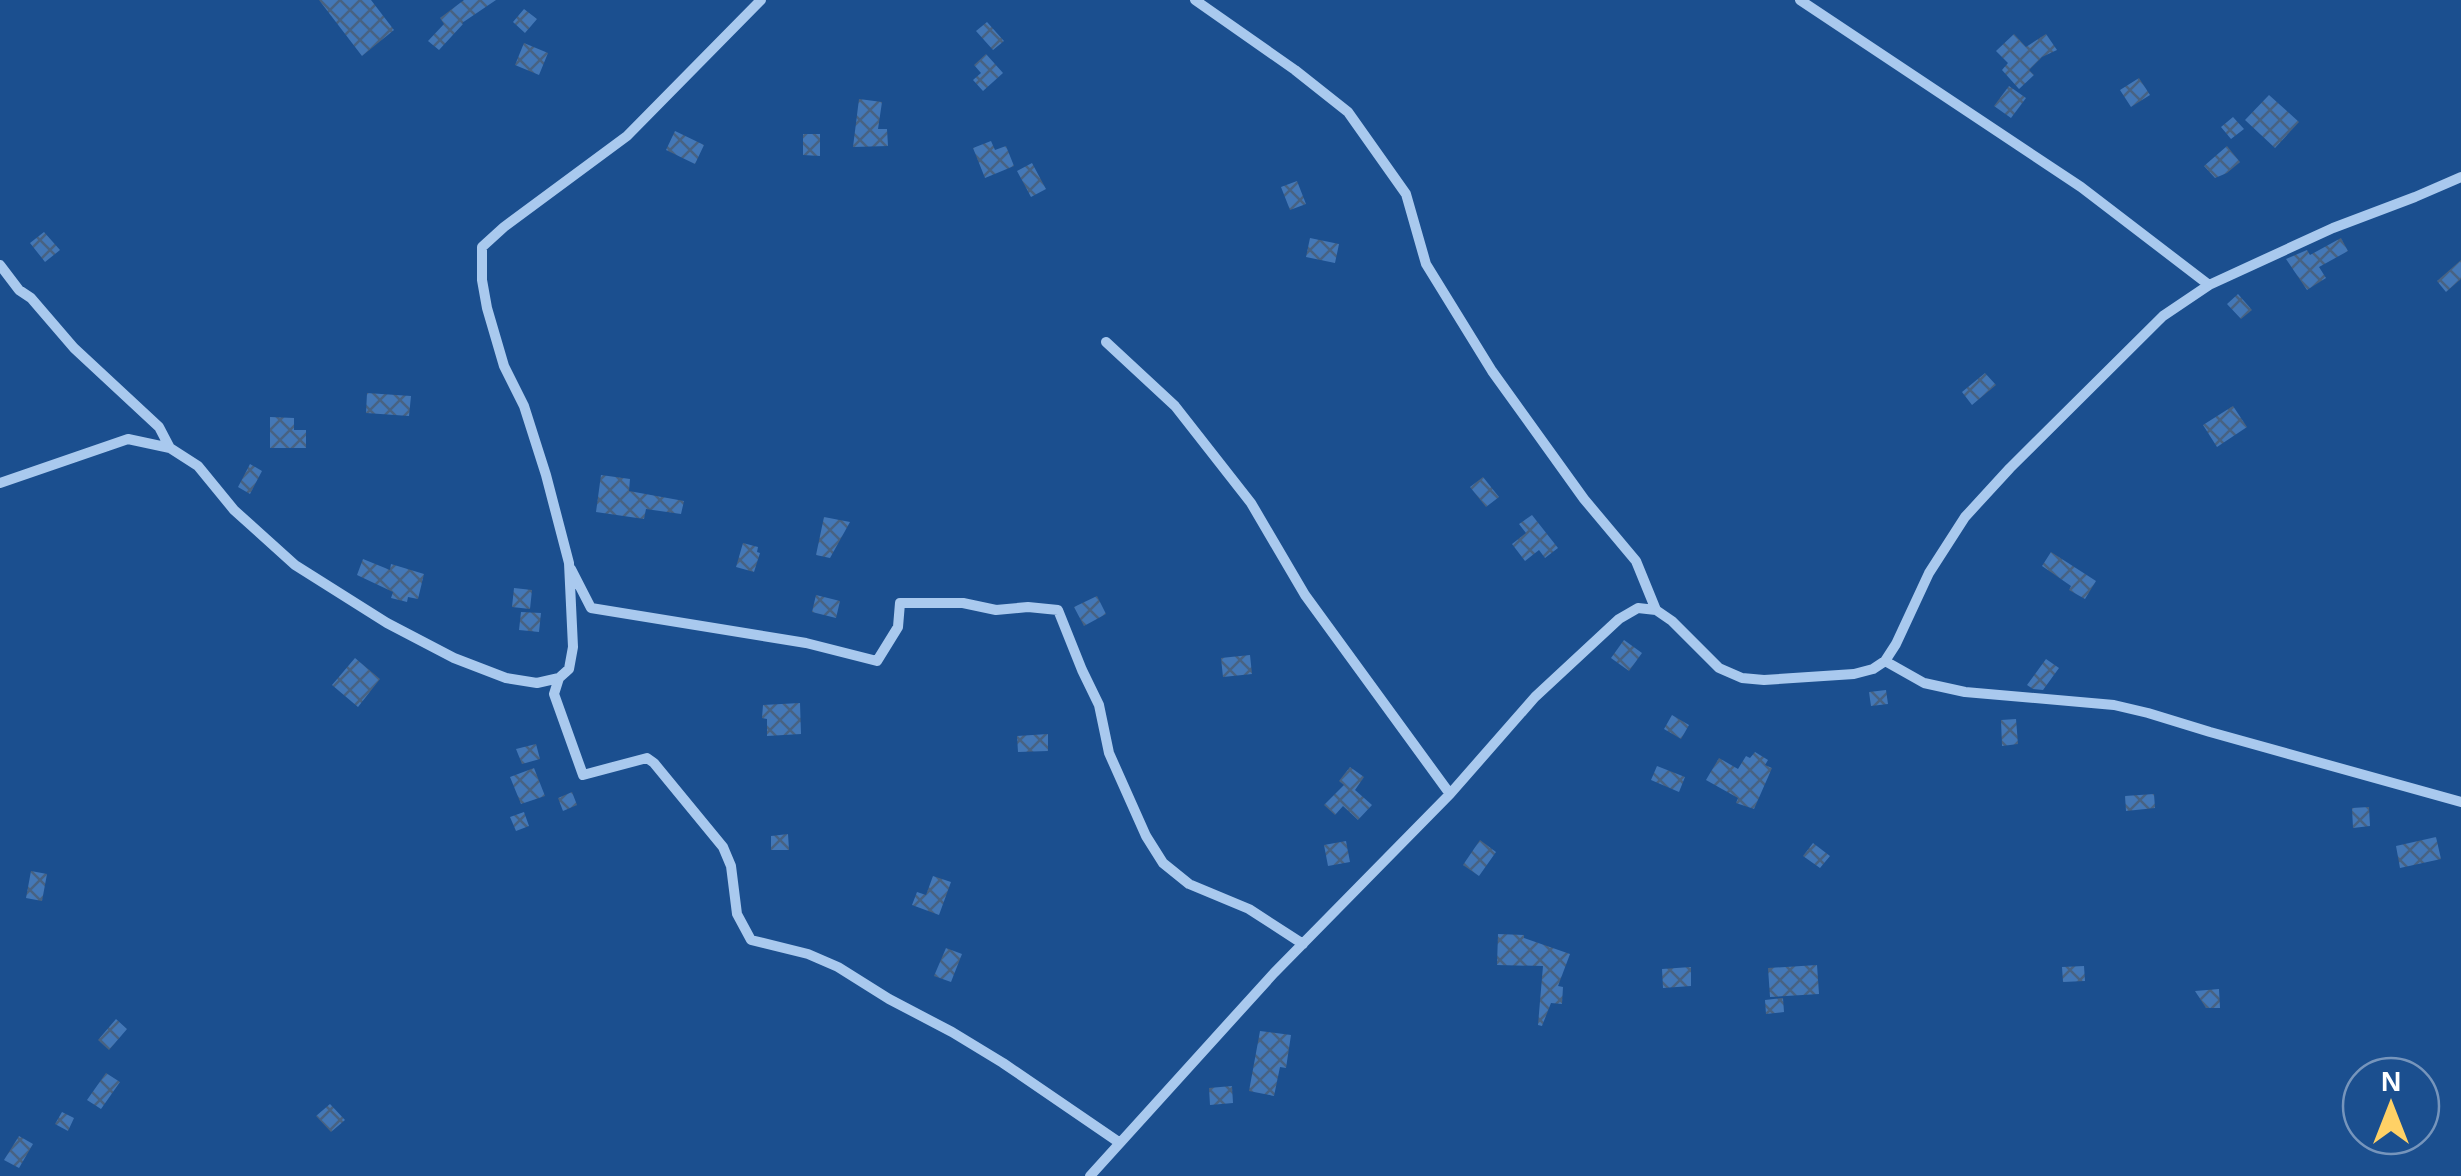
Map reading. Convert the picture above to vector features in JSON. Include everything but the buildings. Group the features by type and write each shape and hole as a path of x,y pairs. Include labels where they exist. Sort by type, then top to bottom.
{"street":[{"path":"0,483 128,440 170,448 198,466 234,510 295,565 387,622 454,658 506,678 537,683 559,678 569,669 572,646 568,563 546,474 524,406 504,366 487,308 482,247 627,136 761,0"},
{"path":"1195,0 1348,112 1406,194 1426,264 1492,371 1584,499 1636,561 1656,610"},
{"path":"1800,0 2082,187 2209,285"},
{"path":"1090,1176 1302,944 1450,794 1535,697 1619,620 1638,608 1656,610 1718,668 1742,678 1854,674 1873,669 1885,661 1896,644 1929,573 1965,517 2164,316 2209,285 2333,228 2461,177"},
{"path":"0,266 74,348 159,427 170,448"},
{"path":"1106,342 1174,406 1251,503 1305,596 1450,794"},
{"path":"568,563 590,608 806,643 877,661 898,627 900,604 963,603 996,610 1058,610 1099,705 1109,753 1146,836 1163,863 1189,884 1249,909 1302,944"},
{"path":"1885,661 1924,683 1965,692 2114,705 2461,802"},
{"path":"559,678 554,694 584,774 646,758 654,763 724,847 738,914 751,940 808,954 838,967 952,1032 1120,1143"}]}
